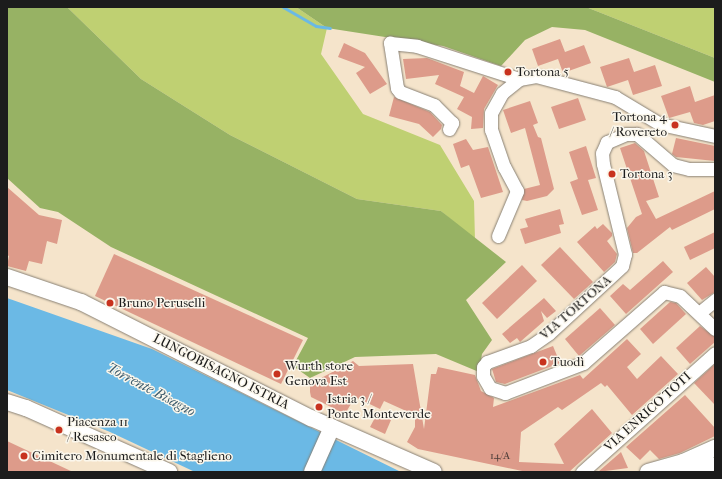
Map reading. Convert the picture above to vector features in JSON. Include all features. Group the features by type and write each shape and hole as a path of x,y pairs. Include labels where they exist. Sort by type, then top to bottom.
{"main road":[{"name":"LUNGOBISAGNO ISTRIA","path":"7,278 81,302 181,350 330,431 360,437 434,472"},
{"path":"277,401 322,416 360,437"},
{"path":"7,402 26,408 169,472"},
{"path":"312,472 330,431"},
{"path":"648,472 683,462 715,448"},
{"path":"688,472 710,464"}],"street":[{"path":"449,129 452,123 434,105 400,92 397,88 390,43 417,46 519,79 536,76 615,97 660,124 715,136"},
{"path":"498,236 517,191 504,167 491,130 492,113 502,93 519,79"},
{"name":"VIA TORTONA","path":"715,169 689,169 672,165 637,134 626,134 607,142 602,153 603,164 625,254 622,266 548,334 530,346 487,362 483,367 483,376 490,388 505,393 583,363 664,292 680,296 715,329"},
{"path":"699,313 715,300"},
{"name":"VIA ENRICO TOTI","path":"582,472 715,353"}],"green space":[{"path":"7,7 67,7 141,79 230,135 357,199 441,211 506,262 466,300 492,340 482,354 479,372 436,354 355,357 310,378 293,366 308,338 111,247 58,212 40,208 7,178"},
{"path":"67,7 296,7 327,28 321,54 363,114 440,145 474,201 475,240 441,211 357,199 230,135 141,79"},
{"path":"296,7 586,7 715,58 715,82 585,30 552,27 525,40 501,66 443,46 327,28"},
{"path":"586,7 715,7 715,58"}],"water":[{"name":"Torrente Bisagno","path":"7,298 152,349 401,472 195,472 110,432 7,390"}],"building":[{"path":"560,39 565,52 584,45 591,63 563,73 558,59 538,66 532,49"},
{"path":"344,43 365,53 387,84 370,94 356,73 365,67 338,57"},
{"path":"427,58 464,72 460,86 474,93 483,76 498,85 484,109 483,128 471,129 472,117 457,109 464,97 435,84 439,75 406,79 403,59"},
{"path":"629,58 634,72 655,65 662,86 633,95 628,80 607,87 600,67"},
{"path":"690,86 695,102 715,95 715,121 703,125 694,123 690,112 669,118 661,96"},
{"path":"394,97 430,112 442,125 441,129 433,137 419,124 389,116"},
{"path":"578,98 586,120 559,129 551,107"},
{"path":"530,101 538,123 533,125 538,137 541,138 554,189 547,196 527,201 522,200 524,189 540,185 525,128 511,133 503,110"},
{"path":"676,138 715,146 715,161 676,157 672,154"},
{"path":"466,139 473,150 488,147 503,192 481,198 469,165 461,168 453,144"},
{"path":"635,143 644,151 659,197 646,201 656,219 715,191 715,209 672,230 670,227 637,253 633,253 627,228 636,217 642,214 620,148"},
{"path":"586,146 596,178 588,180 598,210 582,215 570,182 578,179 569,152"},
{"path":"7,187 39,215 62,220 57,244 47,241 42,264 29,261 26,271 7,266 9,256 7,255"},
{"path":"560,209 564,224 559,225 561,233 525,244 520,229 528,227 525,219"},
{"path":"603,224 612,233 612,236 607,241 617,254 615,262 604,272 577,242 595,226 597,229"},
{"path":"715,232 715,248 690,260 684,247"},
{"path":"560,247 593,282 574,299 541,265"},
{"path":"114,254 303,340 281,384 95,296"},
{"path":"663,261 673,272 626,314 610,296 623,284 630,290"},
{"path":"522,265 537,281 497,319 482,303"},
{"path":"706,267 715,277 715,292 702,300 687,283"},
{"path":"544,298 556,311 547,318 541,311 544,321 520,342 517,338 510,343 502,334"},
{"path":"670,302 676,303 686,314 653,344 640,329"},
{"path":"600,308 615,325 579,356 565,339"},
{"path":"700,326 715,337 715,342 690,364 676,348"},
{"path":"627,339 641,354 627,367 637,379 661,356 678,374 632,415 607,385 605,387 601,383 562,410 558,407 521,432 519,462 564,464 554,444 592,409 612,433 569,472 527,472 418,449 407,442 415,427 415,415 384,401 380,409 355,397 345,414 311,397 310,392 310,384 353,361 359,366 413,364 424,429 431,374 436,374 438,367 475,375 481,391 494,398 493,407 580,375 583,379"},
{"path":"553,346 560,363 505,384 496,382 492,369"},
{"path":"715,364 715,405 694,383"},
{"path":"685,395 715,428 715,436 680,453 659,459 650,450 640,460 626,447"},
{"path":"377,414 391,420 385,434 370,427"},
{"name":"Cimitero Monumentale di Staglieno","path":"7,441 73,472 7,472"},
{"path":"621,452 628,468 598,472"}],"waterway":[{"path":"283,7 316,26 330,28"}],"place":[{"name":"Tortona 5","path":"508,72"},
{"name":"Tortona 4 / Rovereto","path":"675,125"},
{"name":"Tortona 3","path":"612,174"},
{"name":"Bruno Peruselli","path":"110,303"},
{"name":"Tuodì","path":"543,362"},
{"name":"Wurth store Genova Est","path":"277,374"},
{"name":"Istria 3 / Ponte Monteverde","path":"319,407"},
{"name":"Piacenza 11 / Resasco","path":"59,430"},
{"name":"Cimitero Monumentale di Staglieno","path":"24,456"}]}
